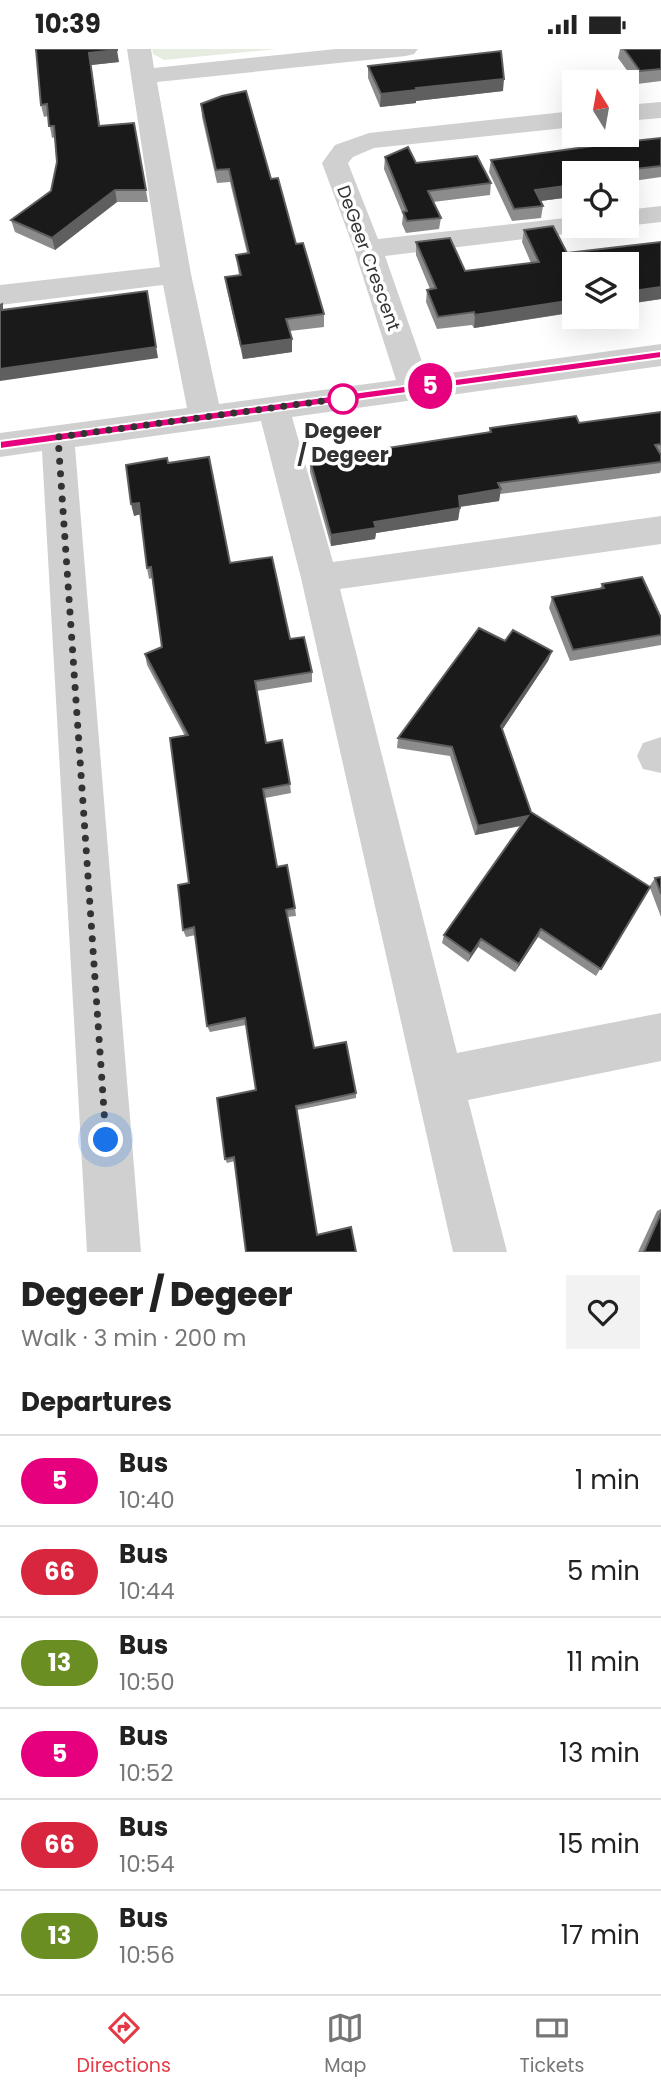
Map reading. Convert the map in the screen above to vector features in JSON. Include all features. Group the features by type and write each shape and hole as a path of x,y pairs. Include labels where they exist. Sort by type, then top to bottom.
{"street":[{"path":"139,49 176,274 205,417"},
{"path":"143,76 406,49"},
{"path":"639,112 661,110"},
{"name":"DeGeer Crescent","path":"415,388 368,249 335,163 344,151 369,141 562,120"},
{"path":"639,217 661,214"},
{"path":"368,249 562,226"},
{"path":"0,295 176,274"},
{"path":"0,445 661,355"},
{"path":"274,409 319,578 480,1252"},
{"path":"58,437 114,1252"},
{"path":"319,578 661,530"},
{"path":"440,1081 661,1037"}],"shaded area":[{"path":"152,49 276,49 164,60 153,54"}],"building":[{"path":"36,49 117,49 89,53 99,126 134,123 146,190 115,190 52,238 11,220 51,191 57,162 54,126 49,126 47,104 41,105"},
{"path":"624,49 661,49 661,69 640,71"},
{"path":"501,51 504,79 416,88 417,90 381,94 368,66"},
{"path":"246,91 271,179 278,178 296,244 303,243 324,314 286,319 292,339 241,346 225,277 241,275 236,255 249,253 229,169 216,170 201,104"},
{"path":"661,138 661,166 639,168 639,161 562,161 562,186 535,190 543,206 514,209 491,160 586,147 639,147 639,140"},
{"path":"408,147 416,163 477,156 491,183 428,191 441,218 407,221 403,212 407,211 385,157"},
{"path":"553,226 566,252 562,252 562,302 475,315 474,312 438,317 427,290 436,288 416,242 450,238 465,271 539,262 524,230"},
{"path":"661,242 661,287 639,290 639,252 576,252"},
{"path":"147,291 156,347 0,369 0,305 2,304 2,310"},
{"path":"661,412 661,444 655,445 661,455 661,462 498,483 501,489 459,496 460,508 374,522 376,528 331,535 310,460 491,432 490,428 576,416 579,423"},
{"path":"209,457 230,563 272,557 290,639 304,637 312,672 255,681 266,743 282,740 290,784 263,789 277,867 287,865 295,908 286,910 314,1048 346,1042 356,1093 296,1106 317,1235 351,1227 356,1252 246,1252 234,1157 225,1159 217,1098 256,1090 245,1018 207,1026 194,927 183,930 178,885 189,883 170,738 188,735 145,654 162,647 151,567 147,568 139,503 131,504 126,465 167,458 168,463"},
{"path":"642,577 661,618 661,635 573,650 552,597 604,588 602,584"},
{"path":"479,628 505,641 513,630 552,651 501,726 531,812 650,887 601,969 541,929 519,964 481,939 471,954 444,935 528,816 478,826 452,747 398,738"},
{"path":"661,877 661,894 655,878"},
{"path":"661,1213 661,1252 644,1252"}],"bus line":[{"name":"5","path":"0,445 661,355"}],"place":[{"name":"Degeer / Degeer","path":"343,399"}],"route":[{"path":"106,1140 58,437 352,397 343,399"}]}
